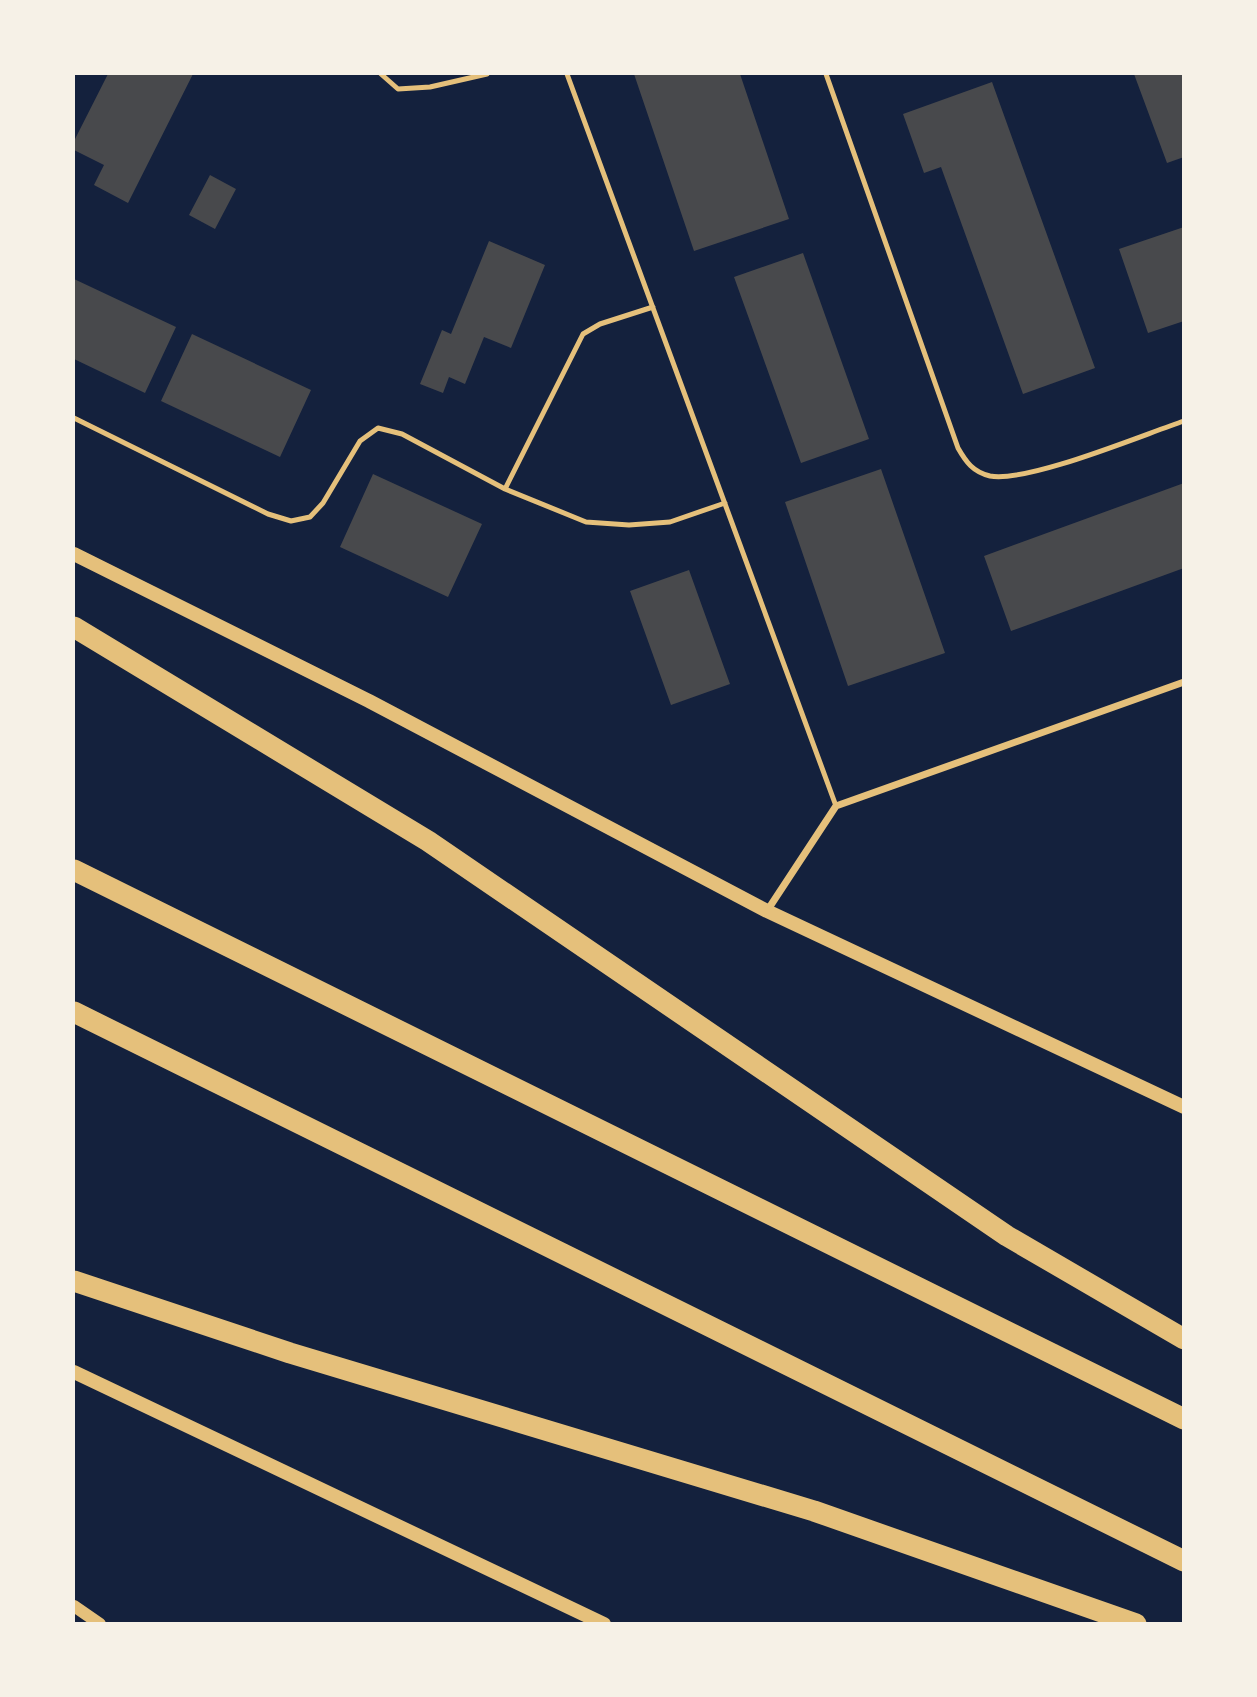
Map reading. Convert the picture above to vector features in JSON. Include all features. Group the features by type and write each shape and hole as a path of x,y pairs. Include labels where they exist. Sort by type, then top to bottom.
{"highway":[{"path":"74,627 428,841 1007,1236 1184,1339"},
{"path":"74,870 1184,1419"},
{"path":"74,1012 1184,1560"},
{"path":"74,1280 290,1353 814,1511 1136,1623"}],"main road":[{"path":"74,554 369,701 767,911 1184,1107"},
{"path":"74,1372 604,1623"}],"street":[{"path":"767,911 836,806 1184,682"},
{"path":"74,1606 100,1623"}],"lane":[{"path":"381,74 398,89 430,87 486,74"},
{"path":"567,74 836,806"},
{"path":"826,74 958,449 969,466 990,476 1041,470 1184,421"},
{"path":"505,489 583,334 600,324 653,307"},
{"path":"74,418 268,514 291,521 310,517 323,503 360,441 378,428 402,434 505,489 586,522 629,525 670,522 725,503"}],"building":[{"path":"108,74 193,74 128,203 94,185 104,165 74,150 74,141"},
{"path":"634,74 740,74 789,219 694,251"},
{"path":"1134,74 1184,74 1184,157 1167,163"},
{"path":"992,82 1095,368 1023,394 941,167 924,173 903,114"},
{"path":"210,175 236,189 215,229 189,215"},
{"path":"1184,227 1184,321 1148,333 1119,249"},
{"path":"489,241 545,265 511,348 484,337 465,384 449,377 443,393 420,384 442,330 451,334"},
{"path":"803,253 869,439 801,463 734,277"},
{"path":"74,279 176,327 145,393 74,359"},
{"path":"192,334 311,390 280,457 161,401"},
{"path":"881,469 945,653 848,686 785,502"},
{"path":"373,474 482,524 448,597 340,547"},
{"path":"1184,483 1184,568 1011,631 984,556"},
{"path":"689,570 730,684 671,705 630,591"}]}
